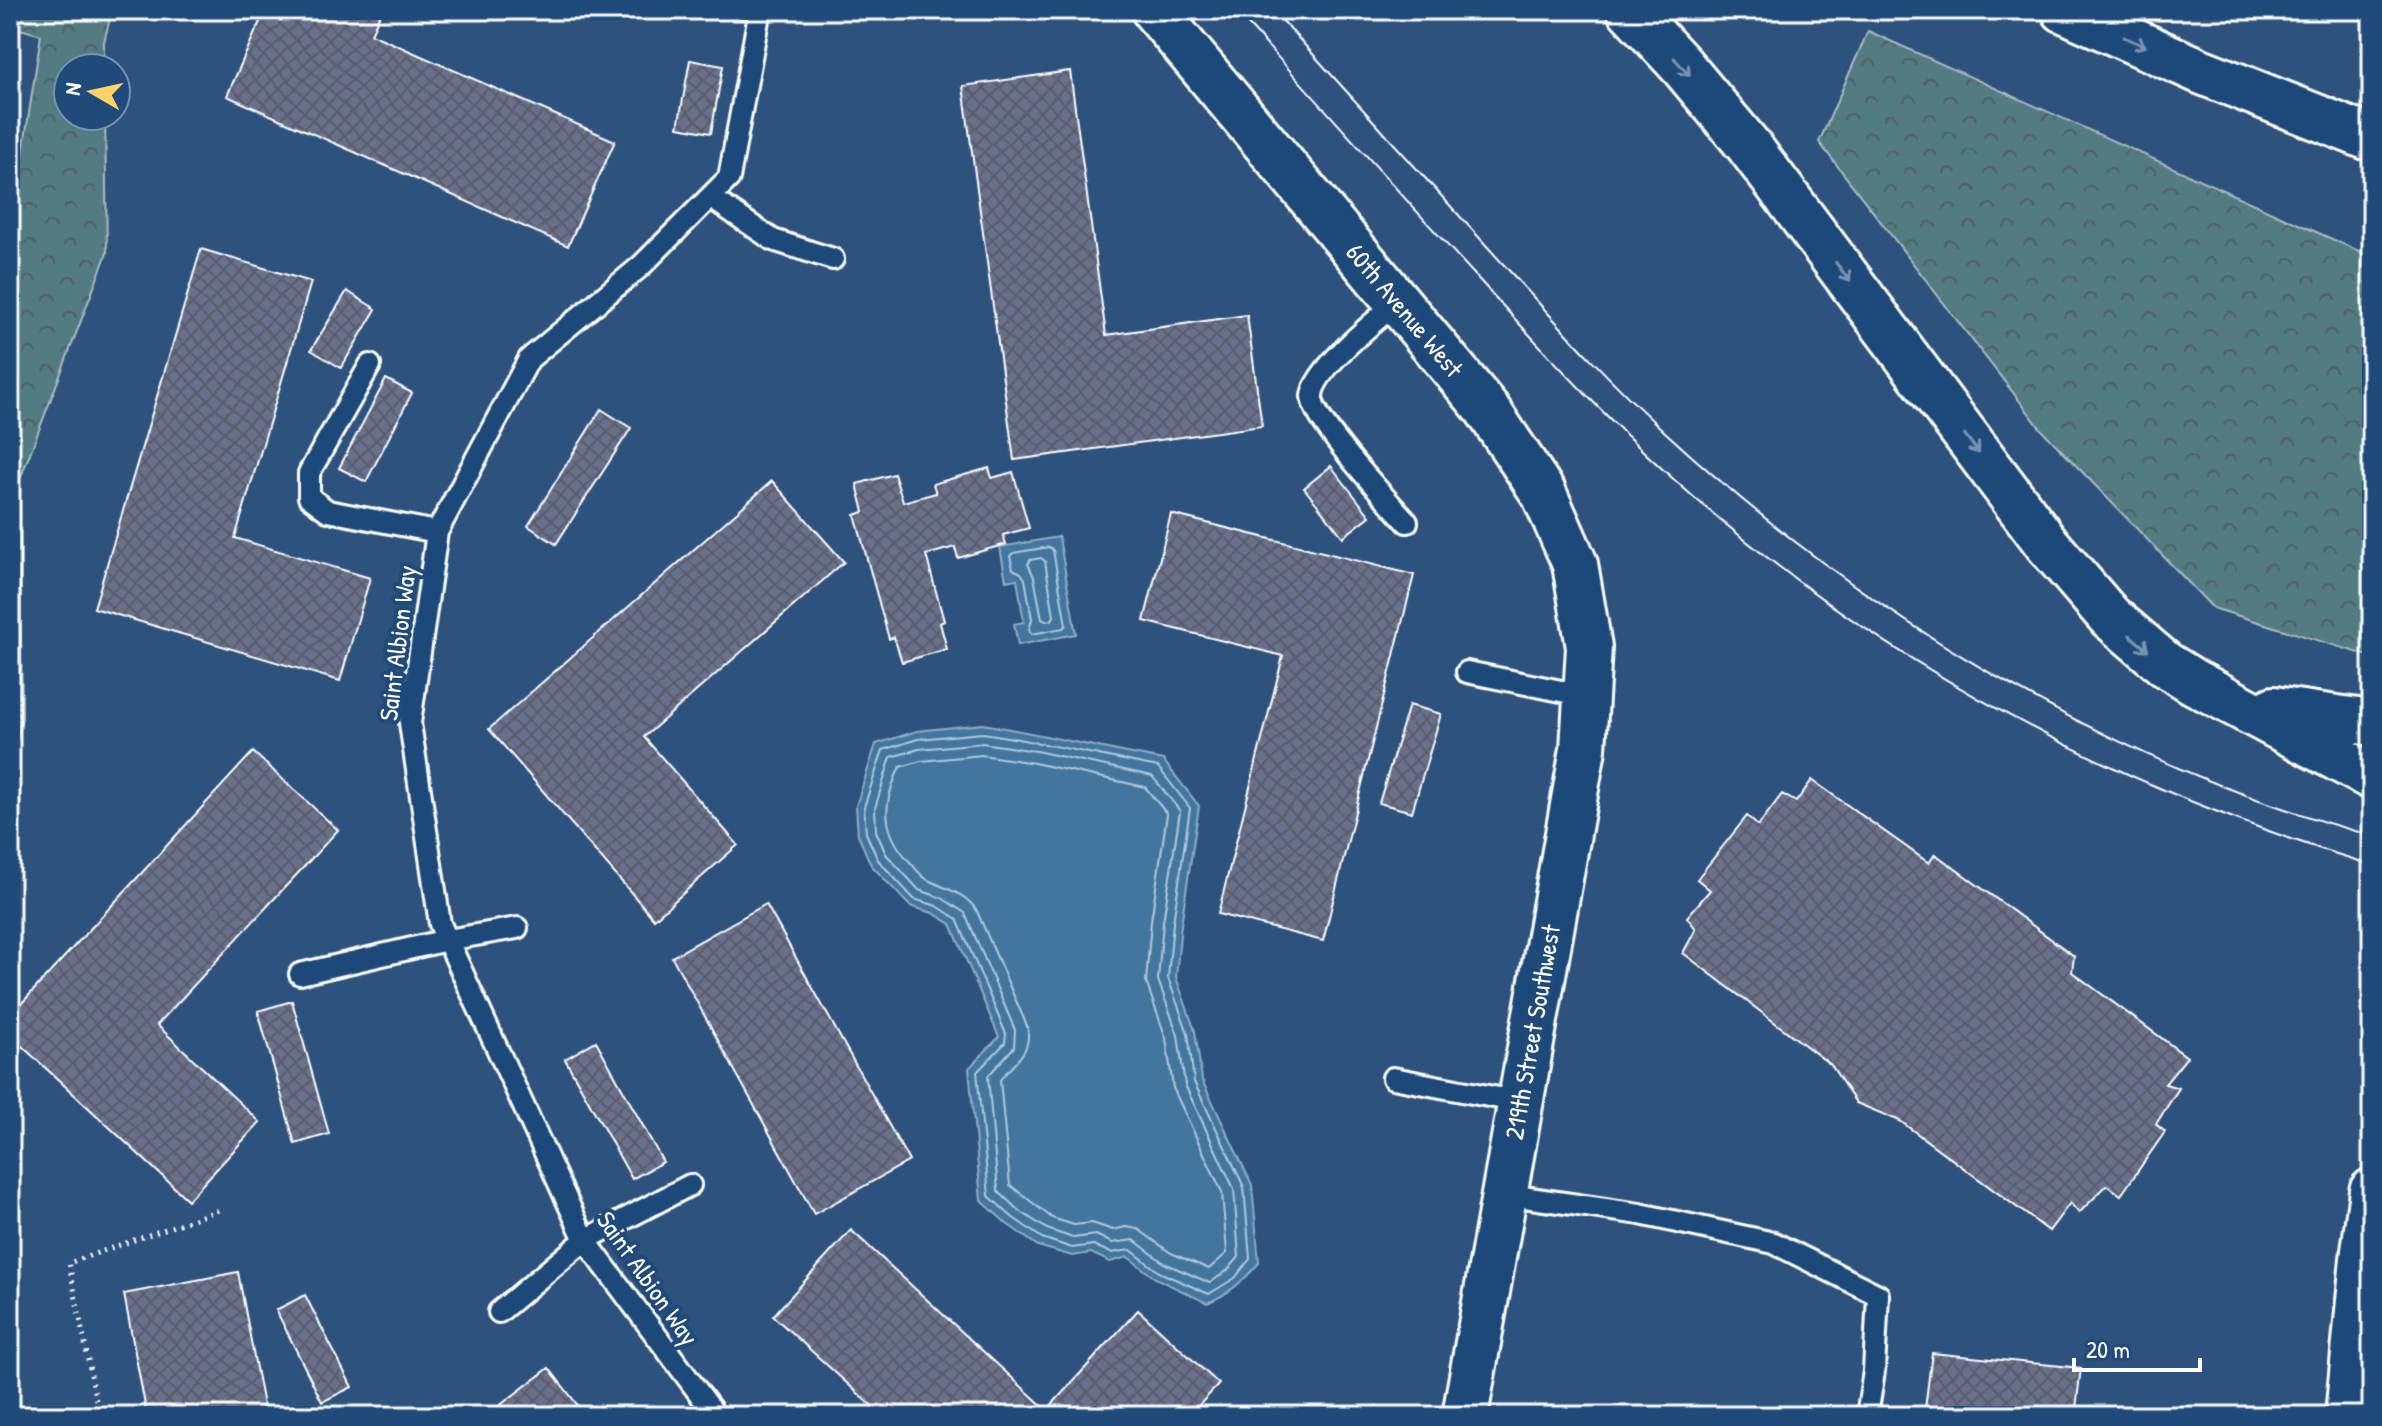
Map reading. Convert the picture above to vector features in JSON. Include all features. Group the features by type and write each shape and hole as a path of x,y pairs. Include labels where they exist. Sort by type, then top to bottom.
{"main road":[{"name":"60th Avenue West","path":"1154,10 1487,409 1544,494 1575,564 1589,647"},
{"path":"1630,10 1748,145 2048,545 2110,617 2165,664 2372,777"},
{"path":"2064,10 2200,71 2372,139"},
{"name":"219th Street Southwest","path":"1465,1416 1583,749 1589,647"},
{"path":"2228,699 2291,713 2372,723"},
{"path":"2348,1416 2372,1191"}],"lane":[{"path":"738,217 729,178 758,20 763,10"},
{"name":"Saint Albion Way","path":"716,1416 585,1240 447,940 440,924 410,723 437,532 529,359 641,266 729,178"},
{"path":"710,197 773,240 833,259"},
{"path":"1398,302 1352,341 1316,384 1311,398 1318,415 1339,444 1407,522"},
{"path":"370,365 309,473 309,497 328,511 437,532"},
{"path":"1467,672 1586,696"},
{"path":"300,974 447,940 517,928"},
{"path":"1393,1078 1520,1102"},
{"path":"499,1312 585,1240 690,1185"},
{"path":"1503,1194 1640,1214 1774,1243 1878,1295 1874,1371 1867,1416"}],"path":[{"path":"99,1416 69,1263 219,1210"}],"green space":[{"path":"10,10 112,10 104,52 52,52 52,132 105,132 107,253 19,482 22,718 10,772 10,236 41,35 10,26"},
{"path":"1868,31 2372,257 2372,657 2213,608 2042,430 1819,142"}],"water":[{"path":"1059,537 1076,634 1018,645 1014,624 1024,622 1017,579 1006,581 1000,547"},
{"path":"982,724 1163,760 1199,806 1176,977 1195,1031 1202,1080 1252,1185 1259,1263 1235,1286 1207,1303 1155,1278 1128,1257 1110,1262 1091,1253 1072,1256 1038,1246 981,1200 969,1068 999,1037 951,924 933,913 910,906 871,865 858,835 856,806 876,744 917,731"}],"building":[{"path":"265,10 382,10 371,34 615,141 568,246 227,96"},
{"path":"713,10 748,10 745,20"},
{"path":"690,60 723,66 711,133 678,127"},
{"path":"1070,71 1106,335 1247,315 1262,426 1014,460 963,86"},
{"path":"201,249 311,282 235,538 370,578 340,681 94,608"},
{"path":"347,291 376,309 341,368 311,350"},
{"path":"386,379 412,393 366,482 339,468"},
{"path":"601,409 631,428 556,544 528,526"},
{"path":"1331,466 1370,516 1343,537 1304,488"},
{"path":"989,468 992,478 1013,472 1029,528 1003,535 1006,544 958,558 955,547 926,555 944,621 940,623 947,649 902,662 894,637 889,639 855,515 864,512 857,484 894,474 903,502 936,493 933,484"},
{"path":"772,481 844,562 644,737 738,845 654,919 489,729"},
{"path":"1171,514 1414,575 1323,941 1218,914 1283,656 1144,621"},
{"path":"1409,705 1441,714 1412,812 1379,803"},
{"path":"253,752 338,830 157,1025 260,1122 188,1200 10,1035 10,1016"},
{"path":"1812,780 1929,863 1935,854 2074,956 2072,972 2187,1057 2165,1084 2179,1088 2156,1124 2165,1132 2121,1195 2107,1185 2079,1213 2070,1203 2049,1231 1900,1121 1856,1103 1831,1065 1683,953 1696,929 1687,917 1710,890 1697,879 1747,816 1758,826 1782,794 1796,802"},
{"path":"766,904 909,1161 814,1214 672,957"},
{"path":"292,1001 329,1134 295,1144 258,1011"},
{"path":"596,1041 663,1162 632,1179 565,1059"},
{"path":"851,1230 1047,1410 1138,1310 1219,1384 1189,1416 883,1416 773,1316"},
{"path":"238,1272 265,1416 147,1416 124,1294"},
{"path":"305,1295 352,1387 322,1402 276,1310"},
{"path":"1932,1353 2081,1368 2075,1416 1924,1416"},
{"path":"549,1368 586,1416 486,1416"}],"tram line":[{"path":"1235,10 1583,392 1661,468 1764,555 1843,613 1925,667 2010,716 2097,760 2187,800 2278,835 2372,865"},
{"path":"1273,10 1623,392 1742,499 1823,562 1907,621 1994,676 2085,725 2178,768 2274,805 2372,836"}]}
